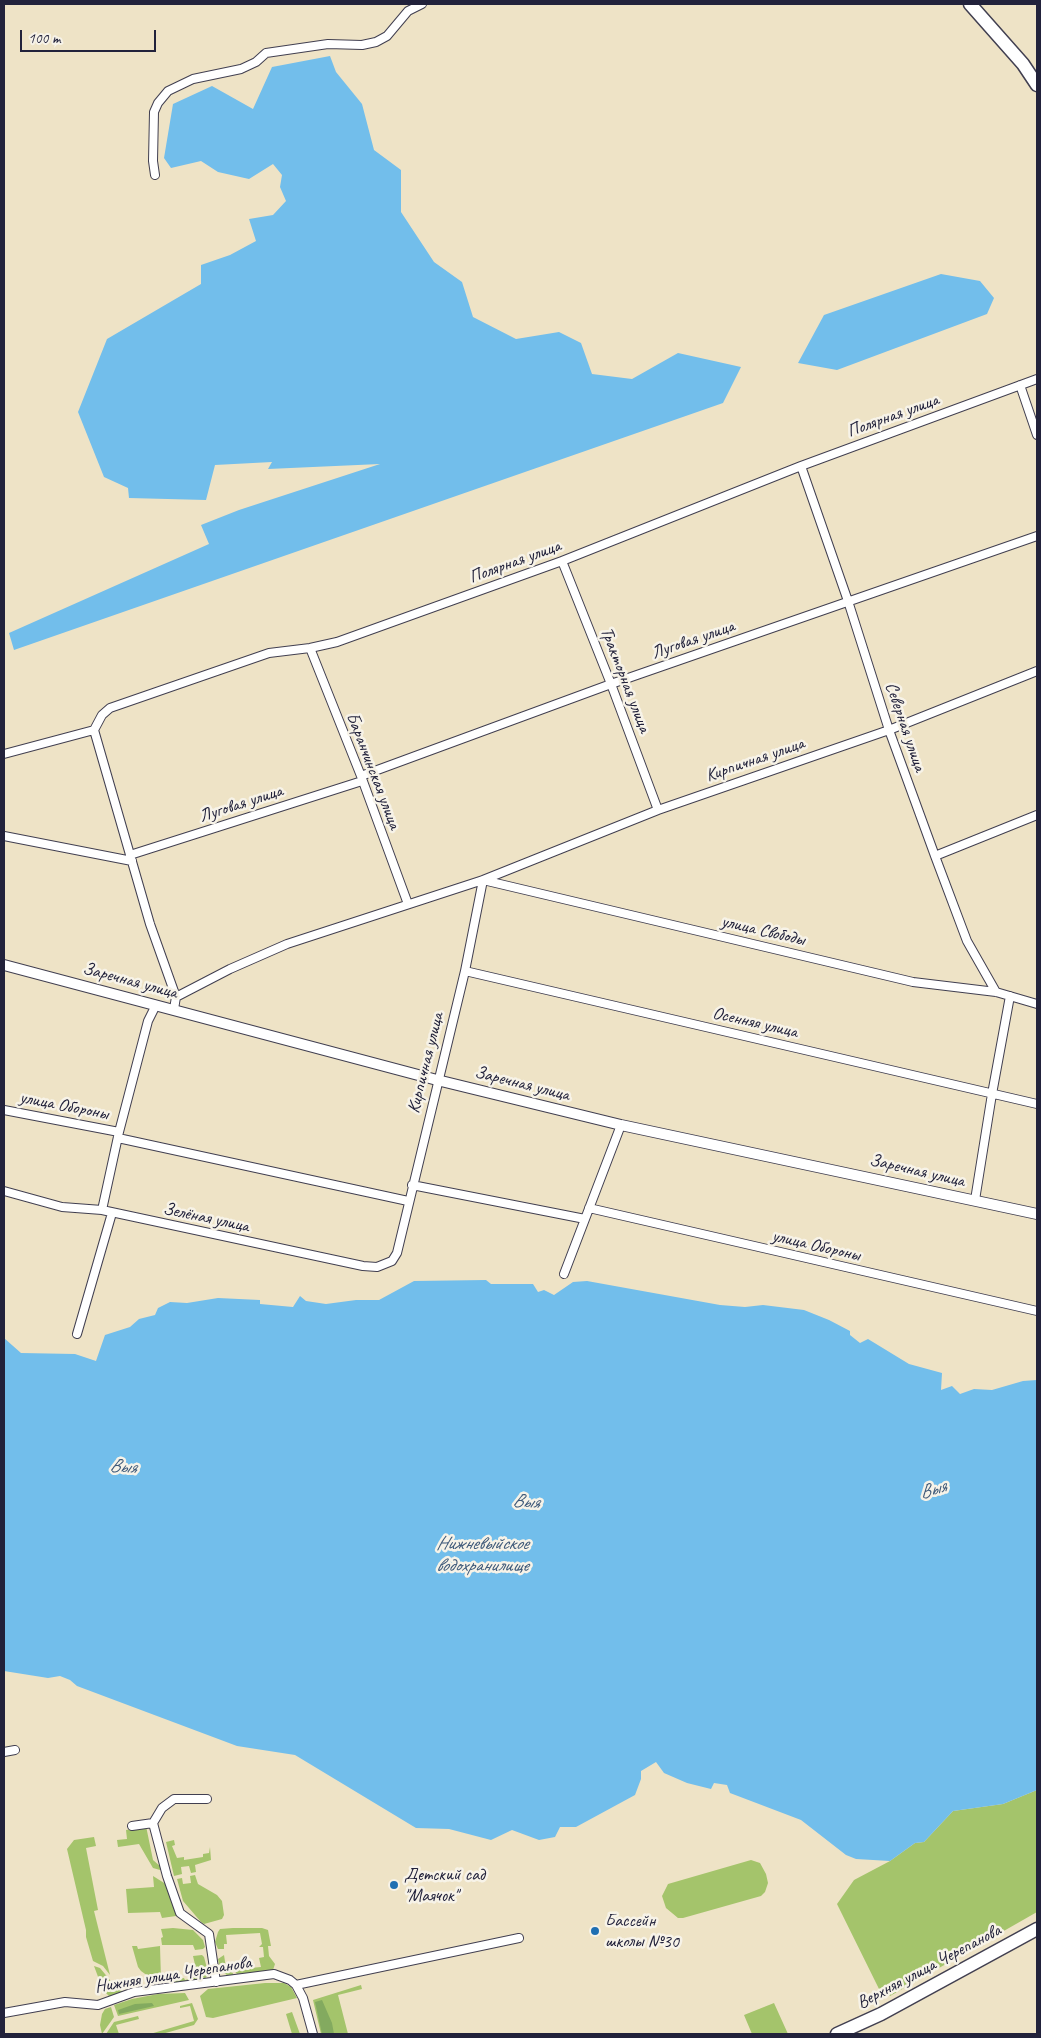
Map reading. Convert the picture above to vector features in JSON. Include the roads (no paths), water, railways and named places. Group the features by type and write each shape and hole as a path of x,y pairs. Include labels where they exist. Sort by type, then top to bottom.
{"main road":[{"path":"970,4 1035,78"},
{"name":"Верхняя улица Черепанова","path":"837,2034 881,2014 1037,1929"}],"street":[{"path":"155,175 153,162 154,112 158,103 168,91 193,80 241,68 256,62 266,53 328,44 362,45 376,42 388,36 408,11 422,4"},
{"name":"Полярная улица","path":"94,730 102,715 110,708 269,653 310,648 337,642 562,561 801,466 1037,378"},
{"path":"1020,385 1037,435"},
{"name":"Северная улица","path":"801,466 848,601 889,730 935,856 967,941 996,992"},
{"name":"Луговая улица","path":"4,836 131,858 361,779 612,684 1037,536"},
{"name":"Тракторная улица","path":"562,561 612,684 658,810"},
{"name":"Баранчинская улица","path":"310,648 408,904"},
{"name":"Кирпичная улица","path":"176,997 230,968 287,944 483,880 658,810 889,730 1037,670"},
{"path":"4,754 94,730 150,924 176,997 174,1010"},
{"path":"935,856 1037,815"},
{"name":"Кирпичная улица","path":"397,1253 437,1080 465,971 483,880"},
{"name":"улица Свободы","path":"483,880 913,982 996,992 1037,1004"},
{"name":"Заречная улица","path":"4,965 437,1080 621,1124 1037,1214"},
{"name":"Осенняя улица","path":"465,971 1037,1104"},
{"path":"975,1200 1010,996"},
{"path":"1027,1000 1037,996"},
{"path":"102,1210 148,1020 156,1005"},
{"name":"улица Обороны","path":"4,1110 408,1201"},
{"path":"564,1274 621,1124"},
{"path":"412,1186 584,1219"},
{"name":"Зелёная улица","path":"4,1191 62,1207 102,1210 363,1266 377,1267 385,1265 392,1261 397,1253"},
{"name":"улица Обороны","path":"589,1208 1037,1312"},
{"path":"77,1334 112,1213"},
{"path":"4,1752 14,1750"},
{"path":"207,1799 174,1799 162,1808 153,1823 167,1876 180,1913 209,1934 216,1982"},
{"path":"132,1826 153,1823"},
{"path":"313,2034 303,1998 296,1985 520,1938"},
{"name":"Нижняя улица Черепанова","path":"4,2013 65,2002 98,2005 134,1992 274,1974 290,1980 296,1985"}],"water":[{"path":"330,56 336,72 362,104 374,150 401,170 401,212 434,262 462,282 473,317 516,339 559,332 581,343 592,374 632,379 678,353 741,367 723,403 14,650 9,633 209,544 201,525 239,510 380,464 268,469 272,462 215,465 206,500 129,498 128,488 104,477 78,412 107,339 201,284 201,265 230,255 256,241 249,219 273,215 286,201 280,187 282,175 273,164 249,179 218,172 201,161 171,168 164,158 173,104 212,86 253,109 272,67"},
{"path":"941,274 980,281 994,298 987,314 837,370 798,363 824,315"},
{"name":"Нижневыйское водохранилище","path":"486,1280 491,1284 533,1284 538,1292 544,1290 554,1295 573,1282 587,1281 720,1305 745,1307 763,1305 804,1310 850,1331 850,1335 860,1343 868,1339 909,1364 942,1373 941,1390 952,1386 960,1394 974,1389 992,1390 1023,1381 1037,1380 1037,1790 1003,1804 953,1811 924,1842 915,1843 890,1861 856,1859 846,1855 801,1820 730,1793 727,1785 714,1783 711,1789 687,1783 664,1773 656,1762 641,1771 641,1779 635,1795 576,1827 560,1827 555,1837 539,1840 512,1830 491,1840 449,1829 416,1828 295,1755 237,1746 77,1686 70,1680 60,1676 48,1678 4,1671 4,1338 21,1353 75,1354 96,1361 105,1335 130,1327 139,1319 155,1315 158,1308 170,1302 187,1303 218,1298 260,1300 260,1304 293,1307 300,1296 306,1301 326,1304 356,1300 379,1300 414,1281"}],"place":[{"name":"Детский сад \"Маячок\"","path":"394,1885"},
{"name":"Бассейн школы №30","path":"595,1931"}],"water label":[{"name":"Выя","path":"123,1467"},
{"name":"Выя","path":"933,1490"},
{"name":"Выя","path":"526,1502"}]}
